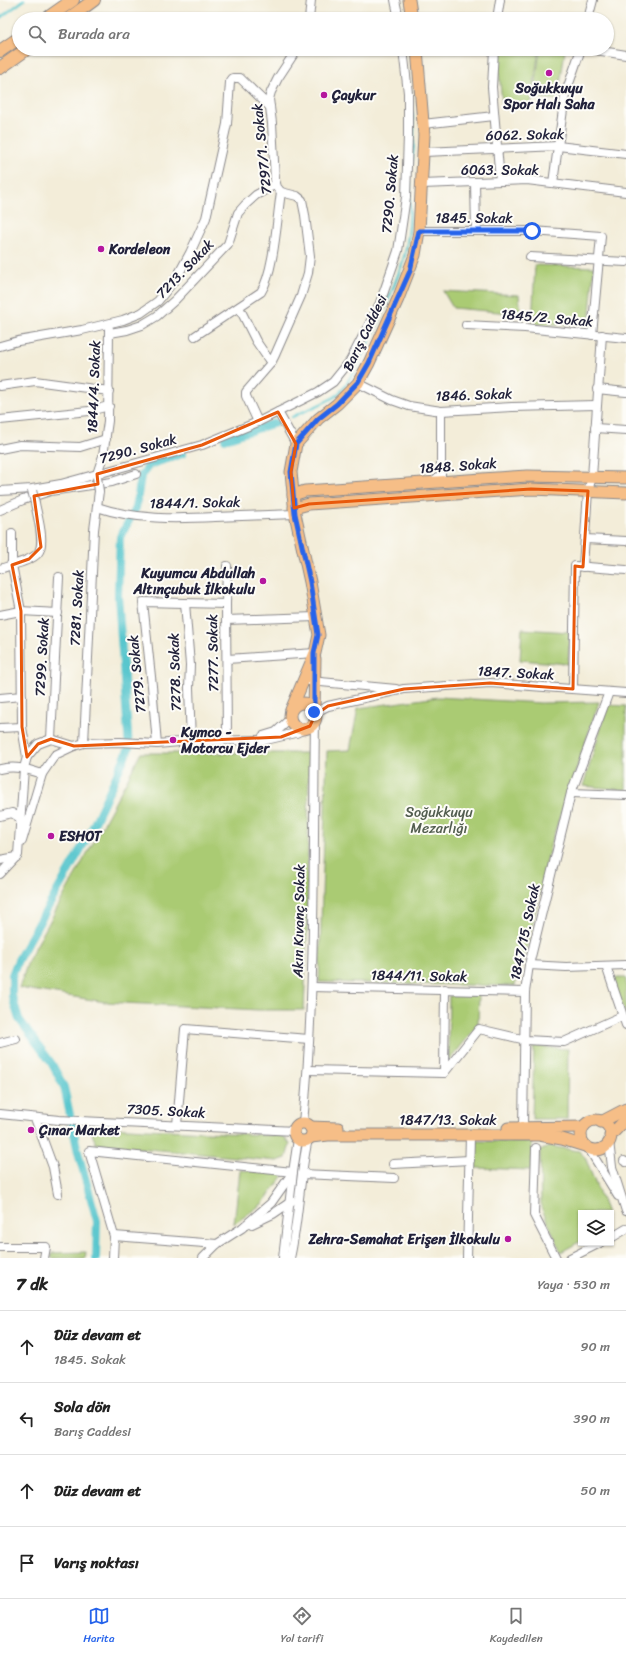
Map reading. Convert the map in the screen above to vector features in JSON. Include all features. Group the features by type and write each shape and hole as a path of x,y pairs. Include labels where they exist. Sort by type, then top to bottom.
{"highway":[{"path":"56,12 73,0"},
{"path":"78,12 94,0"},
{"path":"0,51 12,43"},
{"path":"0,68 17,56"}],"main road":[{"path":"409,0 411,12"},
{"name":"Barış Caddesi","path":"296,444 318,419 337,404 358,382 369,363 410,271 419,231 424,152 418,56"},
{"path":"296,444 291,472 294,511 316,617 318,635 314,653 291,714 295,726 299,728 307,728 310,726 315,715 314,653"},
{"name":"1848. Sokak","path":"293,495 305,491 527,476 626,478"},
{"name":"1848. Sokak","path":"294,511 309,504 531,489 626,493"},
{"path":"291,714 294,707 302,703 310,705 315,715"},
{"path":"601,1122 626,1109"},
{"path":"610,1139 608,1127 601,1122 591,1121 583,1127 581,1137 587,1148 599,1150 604,1148 626,1119"},
{"name":"1847/13. Sokak","path":"304,1133 326,1128 583,1127"},
{"name":"1847/13. Sokak","path":"304,1133 328,1135 539,1136 562,1139 587,1148"}],"street":[{"path":"310,12 311,0"},
{"path":"395,0 397,12"},
{"path":"498,12 500,0"},
{"path":"590,12 593,0"},
{"path":"614,53 626,55"},
{"name":"7297/1. Sokak","path":"195,336 261,292 266,284 281,192 276,184 269,99 278,78 292,56"},
{"name":"7290. Sokak","path":"0,491 32,490 61,484 202,445 258,422 325,388 342,372 350,361 382,296 398,251 406,197 408,93 404,56"},
{"path":"494,56 492,87 500,181"},
{"path":"553,183 566,95 579,56"},
{"path":"0,346 108,324 141,313 158,301 176,277 194,247 206,218 226,124 230,82 233,78 240,78 270,107"},
{"path":"423,124 494,116"},
{"name":"6062. Sokak","path":"424,152 497,147 558,146 626,154"},
{"name":"6063. Sokak","path":"422,184 527,180 626,192"},
{"path":"476,182 476,231"},
{"name":"7213. Sokak","path":"110,333 127,330 142,325 157,316 228,244 238,213 245,205 260,192 276,184"},
{"path":"258,422 246,396 246,392 271,363 301,296 308,274 310,256 302,200 297,196 281,192"},
{"name":"1845. Sokak","path":"419,231 532,231 601,236 598,260"},
{"path":"530,257 626,262"},
{"path":"592,335 598,260"},
{"path":"239,307 256,341 271,363"},
{"name":"1844/4. Sokak","path":"97,475 103,456 106,439 109,406 110,333 108,324"},
{"name":"1845/2. Sokak","path":"466,325 626,338"},
{"path":"583,567 588,491 592,477 597,389 602,336"},
{"path":"0,386 35,381 109,391"},
{"name":"1846. Sokak","path":"358,382 392,400 409,406 441,411 512,407 596,405"},
{"path":"597,389 626,392"},
{"path":"0,420 89,411 109,406"},
{"path":"432,482 441,475 441,411"},
{"path":"278,412 296,444"},
{"path":"595,428 626,430"},
{"path":"0,450 20,445 80,447 106,439"},
{"path":"0,510 50,491 112,482 136,474"},
{"name":"7281. Sokak","path":"84,743 93,537 99,491 97,475"},
{"path":"0,569 29,559 38,553 41,547 42,539 32,490"},
{"name":"1844/1. Sokak","path":"97,507 115,513 149,517 188,518 294,511"},
{"name":"7299. Sokak","path":"12,533 12,565 21,611 22,726 27,757 24,768 17,856"},
{"path":"585,539 626,541"},
{"name":"7277. Sokak","path":"227,566 227,740"},
{"path":"573,689 575,566 626,570"},
{"name":"7299. Sokak","path":"51,739 59,577"},
{"name":"7279. Sokak","path":"157,744 143,602 185,603"},
{"path":"185,603 226,604"},
{"name":"7278. Sokak","path":"185,603 190,665 189,688 191,741"},
{"path":"0,615 21,611 58,613"},
{"path":"226,620 316,617"},
{"path":"227,659 314,653"},
{"name":"1847. Sokak","path":"303,681 308,680 314,682 404,689 490,683 626,693"},
{"name":"1847. Sokak","path":"315,715 328,706 404,689"},
{"name":"1847/15. Sokak","path":"523,1128 526,1040 525,992 529,965 571,793 609,692"},
{"path":"0,698 22,696"},
{"path":"245,740 266,736 276,732 291,714"},
{"name":"Akın Kıvanç Sokak","path":"203,1258 217,1244 242,1228 271,1203 293,1172 304,1133 312,987 315,715"},
{"path":"0,728 22,726"},
{"path":"0,874 17,856 42,774 55,755 84,743 120,742 157,744 191,741 266,740 296,733 307,728"},
{"path":"27,757 38,744 51,739 74,746"},
{"path":"0,769 7,767 24,768 42,774"},
{"path":"571,793 626,795"},
{"path":"0,816 12,813 20,818"},
{"path":"0,860 17,856"},
{"path":"529,965 566,967 626,965"},
{"path":"606,966 626,1025"},
{"name":"1844/11. Sokak","path":"312,987 525,992"},
{"path":"444,1072 445,989"},
{"path":"444,1072 479,1029 526,1040 564,1042 622,1016"},
{"path":"177,1125 185,1030 309,1039"},
{"path":"0,1043 16,1039"},
{"path":"308,1070 444,1072"},
{"name":"7305. Sokak","path":"0,1114 59,1120 89,1120 304,1133"},
{"path":"35,1118 53,1167 58,1194"},
{"path":"290,1258 294,1242 302,1174 304,1133"},
{"path":"467,1258 470,1135"},
{"path":"610,1139 612,1167 626,1211"},
{"path":"536,1148 534,1215 556,1258"},
{"path":"587,1148 624,1202"},
{"path":"113,1258 114,1236 89,1151 293,1172 283,1258"},
{"path":"394,1164 470,1160"},
{"path":"302,1174 394,1178"},
{"path":"242,1228 273,1214 299,1196"},
{"path":"614,1236 626,1229"},
{"path":"114,1236 217,1244"},
{"path":"570,1258 594,1246"},
{"path":"0,1247 46,1247 44,1258"}],"highlighted area":[{"path":"278,412 296,444 291,472 294,508 309,504 531,489 588,491 583,567 575,566 573,689 490,683 404,689 328,706 315,715 310,726 281,737 74,746 51,739 38,744 27,757 22,727 21,611 12,565 29,559 41,547 34,496 98,484 97,474 202,445"}],"green space":[{"path":"500,56 538,56 531,105 502,102 498,65"},
{"name":"Soğukkuyu Spor Halı Saha","path":"539,56 564,56 558,100 534,97"},
{"path":"535,265 594,267 589,325 532,324"},
{"path":"443,291 519,295 521,314 453,308"},
{"path":"522,629 570,632 568,664 520,660"},
{"name":"Soğukkuyu Mezarlığı","path":"438,697 541,703 599,702 551,843 523,966 517,970 515,986 319,982 327,751 350,750 358,708"},
{"path":"608,705 626,706 626,790 583,786"},
{"path":"141,753 309,753 307,934 304,1010 258,1010 105,1002 19,988 29,959"},
{"path":"610,978 626,978 626,1015"},
{"path":"479,995 478,1025 448,1062 449,996"},
{"path":"534,1046 568,1049 567,1119 532,1119"},
{"path":"89,1126 283,1136 290,1144 286,1158 277,1161 96,1144"},
{"path":"477,1141 532,1142 532,1170 475,1168"},
{"path":"550,1146 579,1151 585,1157 606,1210 578,1210 578,1243 561,1252 541,1207 540,1151"},
{"path":"240,1170 285,1174 262,1204 234,1224"},
{"path":"86,1252 85,1258 51,1258 52,1253"}],"waterway":[{"path":"0,18 24,0"},
{"path":"410,169 414,141 412,113"},
{"path":"292,417 336,396 344,387 353,372 374,332 392,291 406,251 409,231 410,182"},
{"path":"225,439 275,423"},
{"path":"96,1258 97,1221 78,1152 64,1087 52,1064 19,1019 12,996 12,975 18,960 90,833 129,748 118,596 120,537 136,508 141,476 149,465 182,454"}],"place":[{"name":"Soğukkuyu Spor Halı Saha","path":"549,73"},
{"name":"Çaykur","path":"324,95"},
{"name":"Kordeleon","path":"101,249"},
{"name":"Kuyumcu Abdullah Altınçubuk İlkokulu","path":"263,581"},
{"name":"Kymco - Motorcu Ejder","path":"173,740"},
{"name":"ESHOT","path":"51,836"},
{"name":"Çınar Market","path":"31,1130"},
{"name":"Zehra-Semahat Erişen İlkokulu","path":"508,1239"}],"route":[{"path":"314,712 314,653 318,635 310,582 295,514 291,472 296,444 302,435 318,419 348,394 358,382 369,363 410,271 415,255 419,231 532,231"}]}
